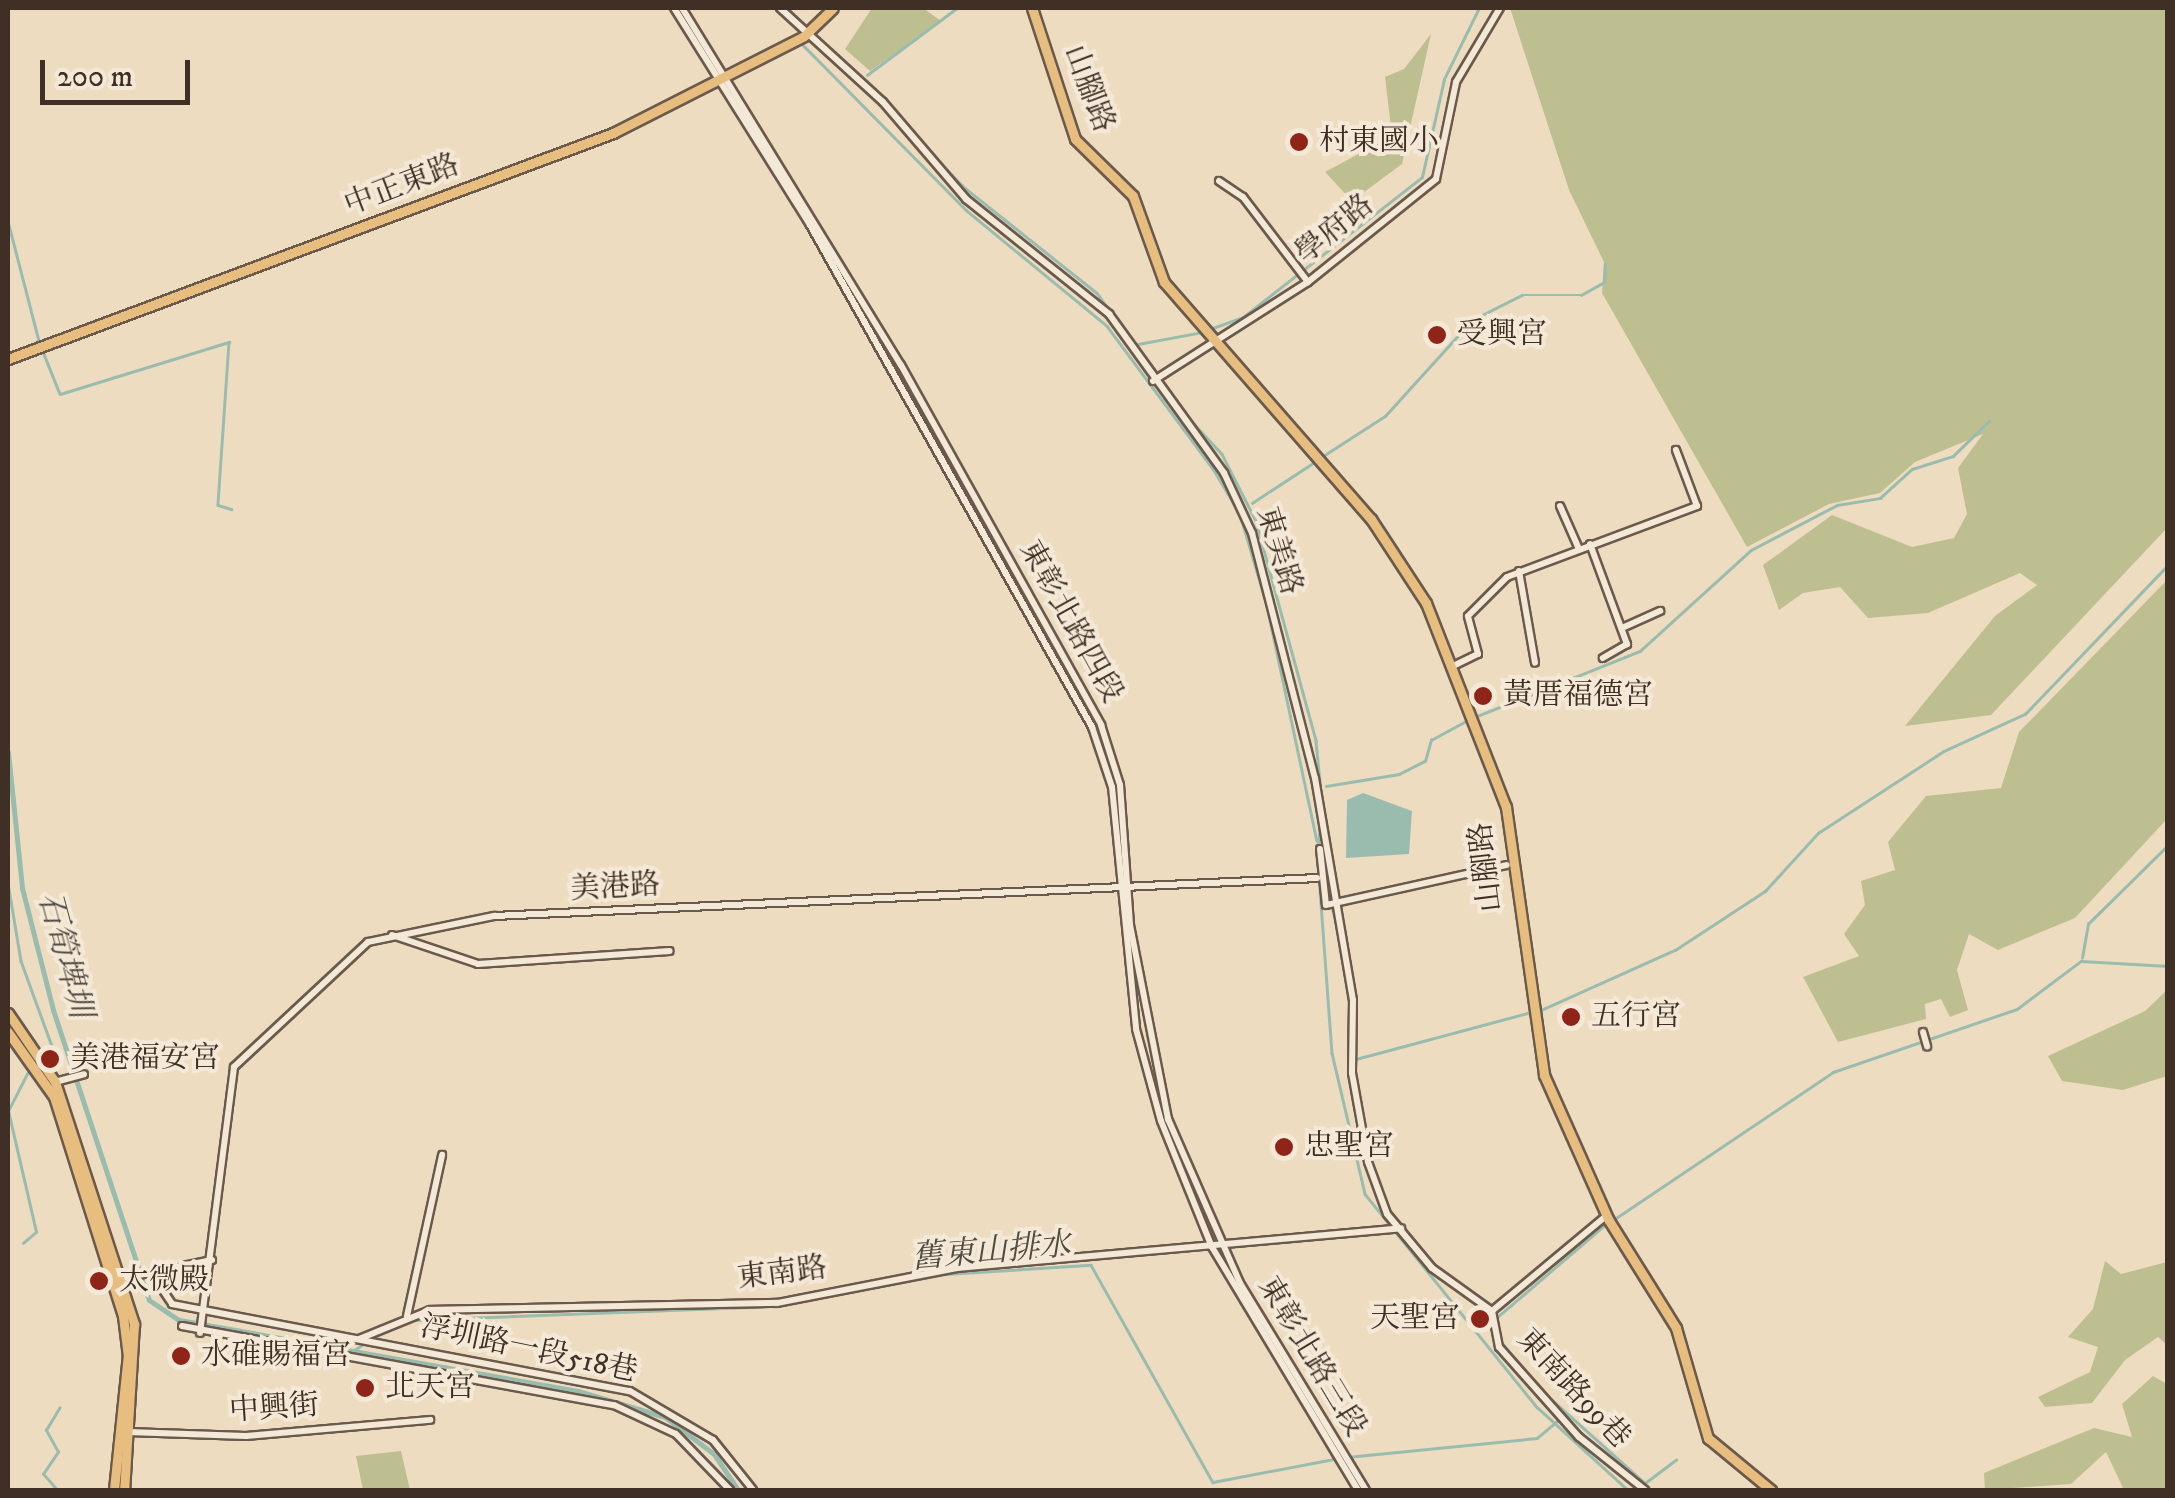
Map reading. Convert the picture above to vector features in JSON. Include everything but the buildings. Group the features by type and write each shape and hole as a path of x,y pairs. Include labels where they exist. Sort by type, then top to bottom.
{"main road":[{"name":"中正東路","path":"8,359 612,132 804,36 832,8"},
{"name":"山腳路","path":"1032,8 1075,139 1133,196 1156,270 1320,458 1426,603 1506,807 1507,864 1544,1076 1609,1221 1678,1332 1708,1438 1772,1490"},
{"path":"8,1012 55,1082 134,1324 126,1431 114,1490"},
{"path":"8,1032 54,1097 107,1268 128,1354 124,1490"}],"street":[{"path":"674,8 726,77"},
{"path":"682,8 726,77"},
{"name":"東美路","path":"780,8 804,36 883,102 966,199 1110,314 1246,517 1315,778 1320,838"},
{"path":"1498,10 1510,8"},
{"name":"學府路","path":"1153,381 1308,282 1436,178 1456,82 1498,10"},
{"name":"東彰北路四段","path":"726,77 1003,555 1100,747 1123,884 1147,1076 1216,1246"},
{"path":"1219,181 1243,197 1308,282"},
{"path":"1451,667 1478,654 1472,606 1519,571 1697,506 1676,450"},
{"path":"1560,506 1579,549"},
{"path":"1590,544 1626,646 1603,658"},
{"path":"1519,571 1536,662"},
{"path":"1622,628 1660,611"},
{"path":"1320,838 1314,878 1334,904"},
{"path":"1320,838 1334,904 1368,1162 1402,1228 1454,1288 1492,1311 1609,1221"},
{"path":"1334,904 1507,864"},
{"name":"美港路","path":"200,1333 206,1311 234,1067 353,950 392,935 494,916 1314,878"},
{"path":"392,935 478,964 670,951"},
{"path":"1923,1032 1927,1046"},
{"path":"55,1082 84,1074"},
{"path":"363,1339 407,1316 437,1213 442,1155"},
{"name":"東南路","path":"407,1316 778,1302 1080,1256 1402,1228"},
{"name":"東彰北路三段","path":"1216,1246 1358,1490"},
{"name":"東彰北路三段","path":"1216,1246 1366,1490"},
{"path":"107,1268 118,1278 137,1279 212,1260"},
{"name":"浮圳路一段518巷","path":"150,1275 172,1304 507,1366 654,1401 713,1440 753,1490"},
{"name":"東南路99巷","path":"1492,1311 1498,1347 1579,1436 1644,1489"},
{"path":"182,1326 200,1333 504,1385 652,1419 730,1490"},
{"path":"504,1385 507,1366"},
{"name":"中興街","path":"126,1431 246,1436 430,1420"}],"green space":[{"path":"872,8 923,8 941,21 870,71 845,49"},
{"path":"1510,8 2167,8 2167,528 1991,715 1905,726 1995,616 2037,585 2020,573 1928,613 1868,618 1840,587 1803,593 1779,610 1763,565 1832,515 1912,547 1954,538 1967,514 1958,468 1983,434 1915,462 1880,493 1829,504 1747,547 1602,293 1604,262 1569,190"},
{"path":"1431,34 1402,164 1352,201 1325,172 1392,136 1385,77 1404,69"},
{"path":"2167,580 2167,819 2075,918 1998,950 1969,934 1957,970 1968,1010 1950,1017 1941,999 1925,1004 1926,1019 1838,1042 1803,977 1859,956 1844,934 1865,905 1861,881 1895,870 1888,842 1926,796 2001,788 2019,732"},
{"path":"2167,990 2167,1076 2123,1090 2062,1081 2048,1056 2145,1011"},
{"path":"2105,1261 2121,1274 2167,1262 2167,1345 2158,1337 2125,1360 2092,1403 2045,1407 2038,1397 2090,1372 2098,1347 2068,1337 2093,1309"},
{"path":"2153,1376 2167,1384 2167,1490 2124,1490 2106,1452 2071,1484 1985,1490 1984,1473 2094,1428 2132,1437 2122,1404"},
{"path":"401,1451 410,1490 363,1490 356,1456"}],"shaded area":[{"path":"1363,793 1412,811 1409,854 1346,858 1347,800"}],"waterway":[{"path":"789,8 796,19"},
{"path":"867,75 957,8"},
{"path":"1210,329 1243,317 1422,177 1444,79 1479,8"},
{"path":"813,34 965,188 1097,293 1151,367"},
{"path":"803,45 966,210 1107,326 1214,470 1240,514 1267,606 1317,841"},
{"path":"8,66 8,73"},
{"path":"8,221 39,341"},
{"path":"1323,456 1385,416 1472,320 1522,295 1581,295 1604,282 1605,265"},
{"path":"1138,344 1203,332"},
{"path":"42,349 60,394 229,342 218,505 231,509"},
{"path":"1184,413 1222,454 1256,521 1316,741 1322,803"},
{"path":"1475,717 1640,651 1751,550 1837,505 1880,498 1912,469 1953,456 1989,421"},
{"path":"1252,503 1316,461"},
{"path":"1539,1011 1675,950 1765,891 1818,833 1944,751 2025,714 2168,565"},
{"path":"1326,786 1399,774 1425,761 1431,740 1468,720"},
{"name":"石筍埤圳","path":"8,752 22,888 53,1010 149,1300 179,1320 578,1391 665,1417 714,1454 738,1490"},
{"path":"1318,848 1320,821"},
{"path":"2082,958 2088,924 2168,845"},
{"path":"1317,849 1332,1053 1365,1194 1537,1407 1628,1490"},
{"path":"8,883 21,961 52,1046 42,1057"},
{"path":"1327,885 1338,931"},
{"path":"1613,1220 1833,1072 2017,1009 2081,961 2168,966"},
{"path":"1345,973 1350,1010"},
{"path":"1356,1059 1531,1012"},
{"path":"1349,1033 1349,1049"},
{"path":"23,1243 36,1232 8,1111 29,1070"},
{"path":"1495,1319 1606,1224"},
{"path":"412,1320 775,1306 946,1274 1091,1265 1213,1482 1339,1458"},
{"path":"1500,1340 1526,1373"},
{"name":"舊東山排水","path":"353,1351 365,1343"},
{"path":"1541,1390 1645,1483 1676,1460"},
{"path":"57,1490 43,1474 58,1452 46,1430 59,1408"},
{"name":"舊東山排水","path":"1347,1457 1537,1438 1564,1415"}],"place":[{"name":"村東國小","path":"1299,142"},
{"name":"受興宮","path":"1437,335"},
{"name":"黃厝福德宮","path":"1483,696"},
{"name":"五行宮","path":"1571,1017"},
{"name":"美港福安宮","path":"50,1059"},
{"name":"忠聖宮","path":"1284,1147"},
{"name":"太微殿","path":"99,1281"},
{"name":"天聖宮","path":"1480,1319"},
{"name":"水碓賜福宮","path":"181,1356"},
{"name":"北天宮","path":"365,1388"}]}
